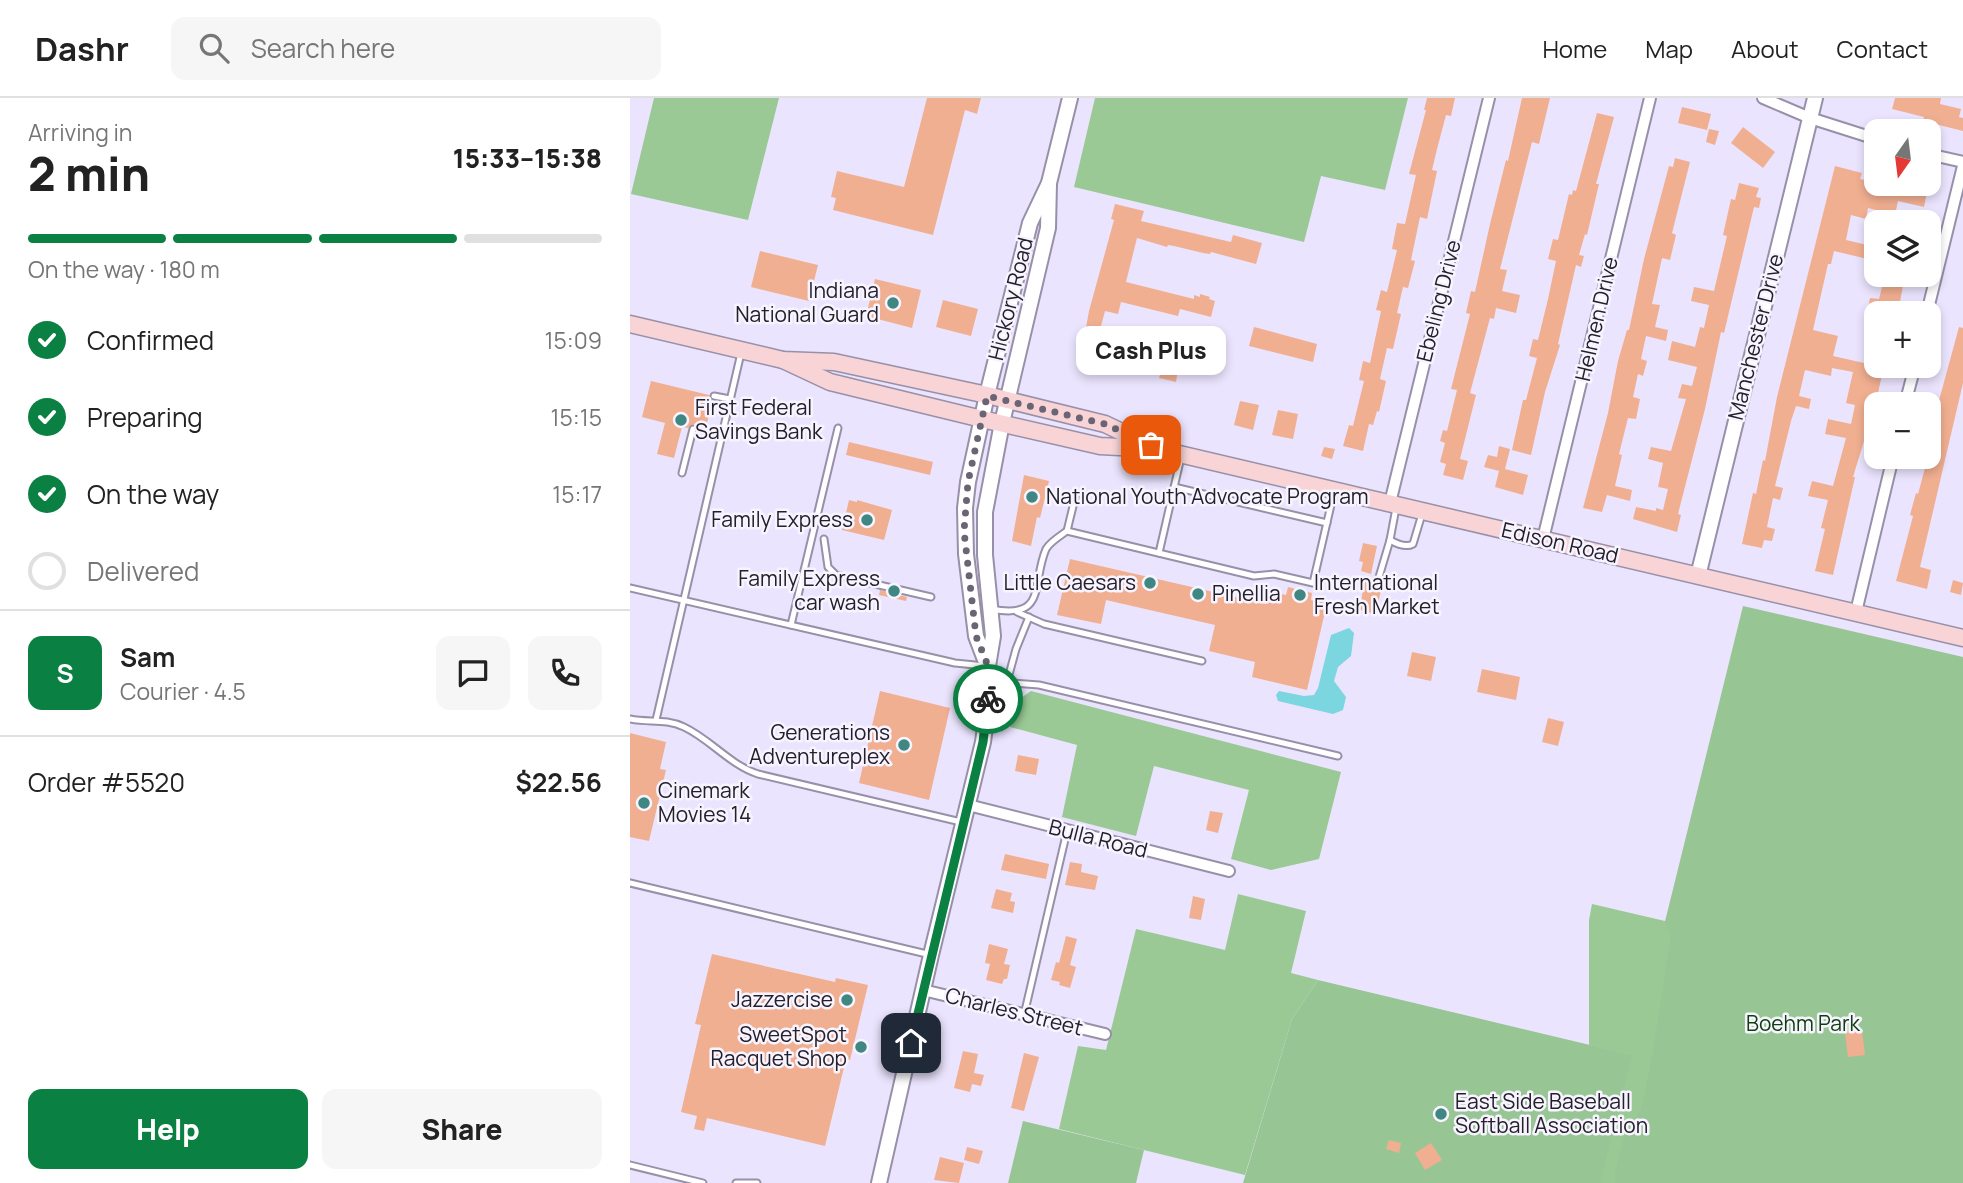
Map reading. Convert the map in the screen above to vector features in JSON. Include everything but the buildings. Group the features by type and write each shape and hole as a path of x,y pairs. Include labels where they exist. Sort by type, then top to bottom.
{"main road":[{"path":"630,324 782,360"},
{"name":"Edison Road","path":"782,360 834,362 1008,400 1105,424 1158,449"},
{"name":"Edison Road","path":"782,360 830,382 982,419 1100,446 1158,449 1182,454 1963,638"}],"street":[{"name":"Hickory Road","path":"988,674 976,636 964,531 968,482 1030,223 1049,183 1070,98"},
{"name":"Ebeling Drive","path":"1393,504 1489,98"},
{"name":"Helmen Drive","path":"1543,539 1650,98"},
{"path":"1763,98 1810,118 1864,135"},
{"name":"Manchester Drive","path":"1698,576 1815,98"},
{"path":"1930,301 1963,164 1941,158"},
{"name":"Hickory Road","path":"879,1183 983,742 993,636 984,532 988,485 1048,228 1049,183"},
{"path":"1856,612 1890,469"},
{"name":"Bulla Road","path":"968,805 1229,871"},
{"name":"Charles Street","path":"923,990 1105,1034"}],"lane":[{"path":"656,720 741,350"},
{"path":"714,396 730,399"},
{"path":"791,625 838,428"},
{"path":"682,473 693,429"},
{"path":"1159,553 1182,454"},
{"path":"1174,487 1327,523"},
{"path":"1067,531 1254,576 1274,574 1312,583 1335,490"},
{"path":"1017,612 1028,605 1036,594 1048,546 1067,531 1076,494"},
{"path":"1379,577 1390,540 1393,504"},
{"path":"1390,540 1409,546 1413,544 1423,511"},
{"path":"824,539 828,567 836,575 931,597"},
{"path":"630,588 955,663 1007,682 1039,685 1338,756"},
{"path":"991,608 1017,612 1044,624 1202,661"},
{"path":"1007,682 1029,617"},
{"path":"630,719 645,722 656,720 686,728 758,774 964,823"},
{"path":"1024,1015 1066,831"},
{"path":"630,883 931,955"},
{"path":"630,1166 703,1183"},
{"path":"736,1183 757,1183"}],"green space":[{"name":"Boehm Park","path":"1743,606 1963,657 1963,1183 1243,1183 1292,1019 1318,980 1632,1055"},
{"path":"1023,1121 1144,1150 1136,1183 1008,1183"}],"shaded area":[{"path":"654,98 779,98 748,220 631,194"},
{"path":"1095,98 1408,98 1385,190 1321,176 1304,242 1074,187"},
{"path":"1349,628 1354,633 1351,656 1338,667 1334,681 1346,697 1343,710 1333,714 1278,701 1276,695 1279,691 1304,696 1314,695 1331,635"},
{"path":"1031,691 1341,772 1319,859 1271,870 1231,859 1249,790 1154,766 1136,836 1062,817 1077,745 1010,727 1018,700"},
{"path":"1238,894 1306,911 1291,973 1318,980 1292,1019 1245,1175 1059,1129 1078,1046 1106,1050 1136,929 1225,950"},
{"path":"1592,904 1665,921 1671,936 1641,1110 1624,1139 1615,1172 1615,1183 1600,1183 1632,1056 1589,1045 1589,920"}],"way so far":[{"path":"988,699 988,666 976,636 964,531 968,482 987,396 1105,424 1151,445"}],"place":[{"name":"Indiana National Guard","path":"893,303"},
{"name":"First Federal Savings Bank","path":"681,420"},
{"name":"Cash Plus","path":"1151,445"},
{"name":"National Youth Advocate Program","path":"1032,497"},
{"name":"Family Express","path":"867,520"},
{"name":"Little Caesars","path":"1150,583"},
{"name":"Family Express car wash","path":"894,591"},
{"name":"Pinellia","path":"1198,594"},
{"name":"International Fresh Market","path":"1300,595"},
{"name":"Generations Adventureplex","path":"904,745"},
{"name":"Cinemark Movies 14","path":"644,803"},
{"name":"Jazzercise","path":"847,1000"},
{"name":"SweetSpot Racquet Shop","path":"861,1047"},
{"name":"East Side Baseball Softball Association","path":"1441,1114"}],"route":[{"path":"911,1043 983,742 988,699"}]}
